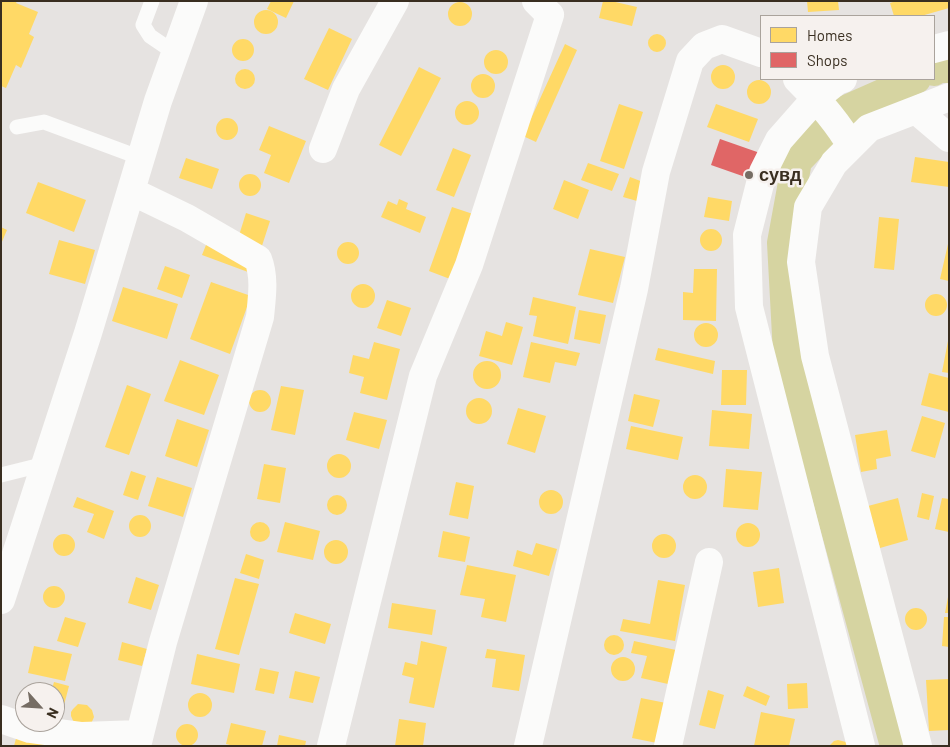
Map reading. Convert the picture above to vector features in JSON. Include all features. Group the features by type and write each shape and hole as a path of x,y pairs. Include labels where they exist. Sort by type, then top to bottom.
{"street":[{"path":"1,600 88,333 158,101 194,1"},
{"path":"322,149 346,88 381,29 395,1"},
{"path":"331,746 423,376 470,265 550,15 536,1"},
{"path":"528,746 634,289 656,172 690,61 704,46 722,39 760,53"},
{"path":"935,50 949,45"},
{"path":"798,80 818,100 849,142"},
{"path":"840,80 779,140 763,172 747,235 749,307 861,746"},
{"path":"918,746 816,356 801,262 808,207 849,142 869,128 949,97"},
{"path":"916,110 949,138"},
{"path":"1,719 30,729 82,736 138,740 163,642 260,317 262,288 261,268 258,259 187,218 131,191"},
{"path":"668,746 709,562"}],"lane":[{"path":"152,1 143,25 150,36 176,53"},
{"path":"17,127 44,122 141,158"},
{"path":"1,475 45,464"}],"building: Homes":[{"path":"1,1 17,1 16,3 38,12 29,34 34,37 21,68 16,65 6,88 1,86"},
{"path":"271,1 294,1 286,18 267,9"},
{"path":"603,1 637,7 632,26 599,18"},
{"path":"807,1 838,1 839,10 808,12"},
{"path":"896,1 949,1 949,8 924,15 894,15 890,3"},
{"path":"460,2 469,5 472,14 469,23 460,26 451,23 448,14 451,5"},
{"path":"266,10 271,11 277,17 277,27 271,33 266,34 261,33 255,27 254,22 255,17 261,11"},
{"path":"329,28 352,39 328,90 304,79"},
{"path":"657,34 663,37 666,43 663,49 657,52 651,49 648,43 651,37"},
{"path":"243,39 251,42 254,50 251,58 243,61 235,58 232,50 235,42"},
{"path":"565,44 577,50 536,142 523,136"},
{"path":"496,50 505,53 508,62 505,71 496,74 487,71 484,62 487,53"},
{"path":"723,65 728,66 734,72 734,82 728,88 723,89 718,88 712,82 711,77 712,72 718,66"},
{"path":"419,67 441,78 401,156 379,145"},
{"path":"245,69 252,72 255,79 252,86 245,89 238,86 235,79 238,72"},
{"path":"483,74 492,77 495,86 492,95 483,98 474,95 471,86 474,77"},
{"path":"759,80 767,84 771,92 767,100 759,104 751,100 747,92 751,84"},
{"path":"467,101 476,104 479,113 476,122 467,125 458,122 455,113 458,104"},
{"path":"619,104 643,112 624,169 600,161"},
{"path":"716,104 758,119 749,142 707,127"},
{"path":"227,118 235,121 238,129 235,137 227,140 219,137 216,129 219,121"},
{"path":"269,126 306,141 289,183 264,173 271,155 259,150"},
{"path":"453,148 471,155 454,197 436,190"},
{"path":"915,157 949,162 949,187 911,182"},
{"path":"186,158 219,169 212,189 179,178"},
{"path":"588,163 619,174 612,191 581,180"},
{"path":"246,174 254,174 261,181 261,189 254,196 246,196 239,189 239,181"},
{"path":"630,177 643,182 637,201 623,197"},
{"path":"564,180 589,190 578,219 553,209"},
{"path":"38,182 86,200 74,232 26,213"},
{"path":"708,197 732,201 729,221 704,217"},
{"path":"399,199 408,203 406,209 426,217 420,233 381,217 388,201 397,205"},
{"path":"452,207 473,214 450,279 429,271"},
{"path":"246,213 270,221 260,252 236,245"},
{"path":"879,217 899,219 894,270 874,268"},
{"path":"1,227 7,230 1,244"},
{"path":"707,229 715,229 722,236 722,244 715,251 707,251 700,244 700,236"},
{"path":"59,240 95,250 85,284 49,274"},
{"path":"208,240 254,256 248,272 202,255"},
{"path":"348,242 356,245 359,253 356,261 348,264 340,261 337,253 340,245"},
{"path":"949,244 949,281 940,279"},
{"path":"590,249 625,257 613,303 578,295"},
{"path":"165,266 190,275 182,298 157,289"},
{"path":"694,269 717,269 716,321 683,320 683,292 693,293"},
{"path":"211,282 251,296 230,354 190,339"},
{"path":"363,284 368,285 374,291 374,301 368,307 363,308 358,307 352,301 351,296 352,291 358,285"},
{"path":"123,287 178,304 167,339 112,321"},
{"path":"936,294 944,297 947,305 944,313 936,316 928,313 925,305 928,297"},
{"path":"533,297 576,307 568,344 533,336 537,316 529,315"},
{"path":"387,300 411,308 401,336 377,328"},
{"path":"579,310 606,315 600,344 574,339"},
{"path":"506,322 523,327 512,365 479,356 486,331 502,336"},
{"path":"706,323 715,326 718,335 715,344 706,347 697,344 694,335 697,326"},
{"path":"949,341 949,373 942,372"},
{"path":"374,342 400,349 387,400 360,393 364,377 349,373 353,355 369,359"},
{"path":"531,342 580,353 576,366 555,362 550,383 523,377"},
{"path":"658,348 715,361 713,374 655,360"},
{"path":"180,360 219,375 204,415 164,401"},
{"path":"487,361 497,365 501,375 497,385 487,389 477,385 473,375 477,365"},
{"path":"722,370 747,370 746,405 721,405"},
{"path":"929,373 949,378 949,412 921,405"},
{"path":"127,385 151,394 129,455 105,447"},
{"path":"281,386 304,390 295,435 271,430"},
{"path":"260,390 268,393 271,401 268,409 260,412 252,409 249,401 252,393"},
{"path":"634,394 660,400 653,427 628,421"},
{"path":"479,398 488,402 492,411 488,420 479,424 470,420 466,411 470,402"},
{"path":"518,408 546,416 535,453 507,444"},
{"path":"712,410 752,414 749,449 709,446"},
{"path":"354,412 387,420 379,449 346,440"},
{"path":"922,416 945,423 935,458 911,451"},
{"path":"177,419 209,430 197,467 165,456"},
{"path":"631,426 683,437 678,460 626,449"},
{"path":"887,430 891,456 876,459 877,469 861,472 855,435"},
{"path":"339,454 348,457 351,466 348,475 339,478 330,475 327,466 330,457"},
{"path":"264,464 286,468 280,503 257,499"},
{"path":"726,469 762,472 758,510 723,507"},
{"path":"131,471 146,476 138,500 123,495"},
{"path":"695,475 703,479 707,487 703,495 695,499 687,495 683,487 687,479"},
{"path":"157,477 192,488 183,517 148,506"},
{"path":"456,482 474,486 468,519 449,515"},
{"path":"551,490 556,491 562,497 562,507 556,513 551,514 546,513 540,507 539,502 540,497 546,491"},
{"path":"922,493 934,496 929,520 917,517"},
{"path":"337,495 344,498 347,505 344,512 337,515 330,512 327,505 330,498"},
{"path":"77,497 114,511 104,539 87,532 94,514 73,507"},
{"path":"898,498 908,540 880,548 868,506"},
{"path":"942,498 949,499 949,532 935,529"},
{"path":"140,515 148,518 151,526 148,534 140,537 132,534 129,526 132,518"},
{"path":"256,522 264,522 270,528 270,536 264,542 256,542 250,536 250,528"},
{"path":"285,522 320,531 313,560 277,552"},
{"path":"748,523 757,526 760,535 757,544 748,547 739,544 736,535 739,526"},
{"path":"443,531 470,537 465,562 438,557"},
{"path":"64,534 72,537 75,545 72,553 64,556 56,553 53,545 56,537"},
{"path":"664,534 672,538 676,546 672,554 664,558 656,554 652,546 656,538"},
{"path":"336,540 341,541 347,547 347,557 341,563 336,564 331,563 325,557 324,552 325,547 331,541"},
{"path":"536,543 557,549 549,576 513,566 517,550 532,555"},
{"path":"246,554 264,560 259,579 240,573"},
{"path":"467,565 516,575 506,622 481,617 485,599 460,595"},
{"path":"779,568 784,603 758,607 753,572"},
{"path":"136,577 159,585 151,610 128,603"},
{"path":"235,578 259,584 239,655 215,649"},
{"path":"658,580 685,585 675,641 620,631 623,619 650,624"},
{"path":"54,586 62,589 65,597 62,605 54,608 46,605 43,597 46,589"},
{"path":"948,597 949,613 945,613"},
{"path":"392,603 436,610 432,635 388,628"},
{"path":"916,608 926,615 927,619 920,629 916,630 906,623 905,619 912,609"},
{"path":"295,613 331,624 325,644 289,633"},
{"path":"65,617 86,623 78,647 57,641"},
{"path":"944,617 949,617 949,647 942,646"},
{"path":"610,635 618,635 624,641 624,649 618,655 610,655 604,649 604,641"},
{"path":"421,641 447,647 434,708 409,703 414,678 402,675 405,662 417,665"},
{"path":"634,641 676,650 668,684 641,678 647,656 631,653"},
{"path":"122,642 147,649 142,666 118,660"},
{"path":"34,646 72,654 65,681 28,673"},
{"path":"487,649 525,655 519,691 492,687 496,659 485,658"},
{"path":"197,654 240,664 234,693 191,684"},
{"path":"623,657 628,658 634,664 634,674 628,680 623,681 618,680 612,674 611,669 612,664 618,658"},
{"path":"260,668 279,672 274,694 255,690"},
{"path":"295,671 320,677 313,703 289,698"},
{"path":"949,679 949,730 929,731 926,680"},
{"path":"807,683 808,708 788,709 787,684"},
{"path":"65,685 69,686 65,701"},
{"path":"747,686 770,696 766,706 743,696"},
{"path":"708,690 724,695 715,729 699,725"},
{"path":"200,693 208,697 212,705 208,713 200,717 192,713 188,705 192,697"},
{"path":"641,698 666,703 657,743 632,738"},
{"path":"78,704 87,705 92,710 94,717 91,724 74,723 71,712"},
{"path":"761,712 795,719 789,746 754,746"},
{"path":"399,719 426,723 423,746 395,746"},
{"path":"231,723 266,731 262,746 234,746 226,744"},
{"path":"187,724 195,727 198,735 195,743 187,746 179,743 176,735 179,727"},
{"path":"18,732 29,732 58,746 14,746"},
{"path":"279,735 306,741 305,746 277,746"},
{"path":"838,740 846,742 849,746 829,746"}],"building: Shops":[{"path":"720,139 760,153 751,179 711,165"}],"waterway":[{"path":"935,70 939,68 949,68"},
{"path":"895,746 788,354 782,243 797,161 846,110 914,80"}],"place":[{"name":"сувд","path":"749,175"}]}
